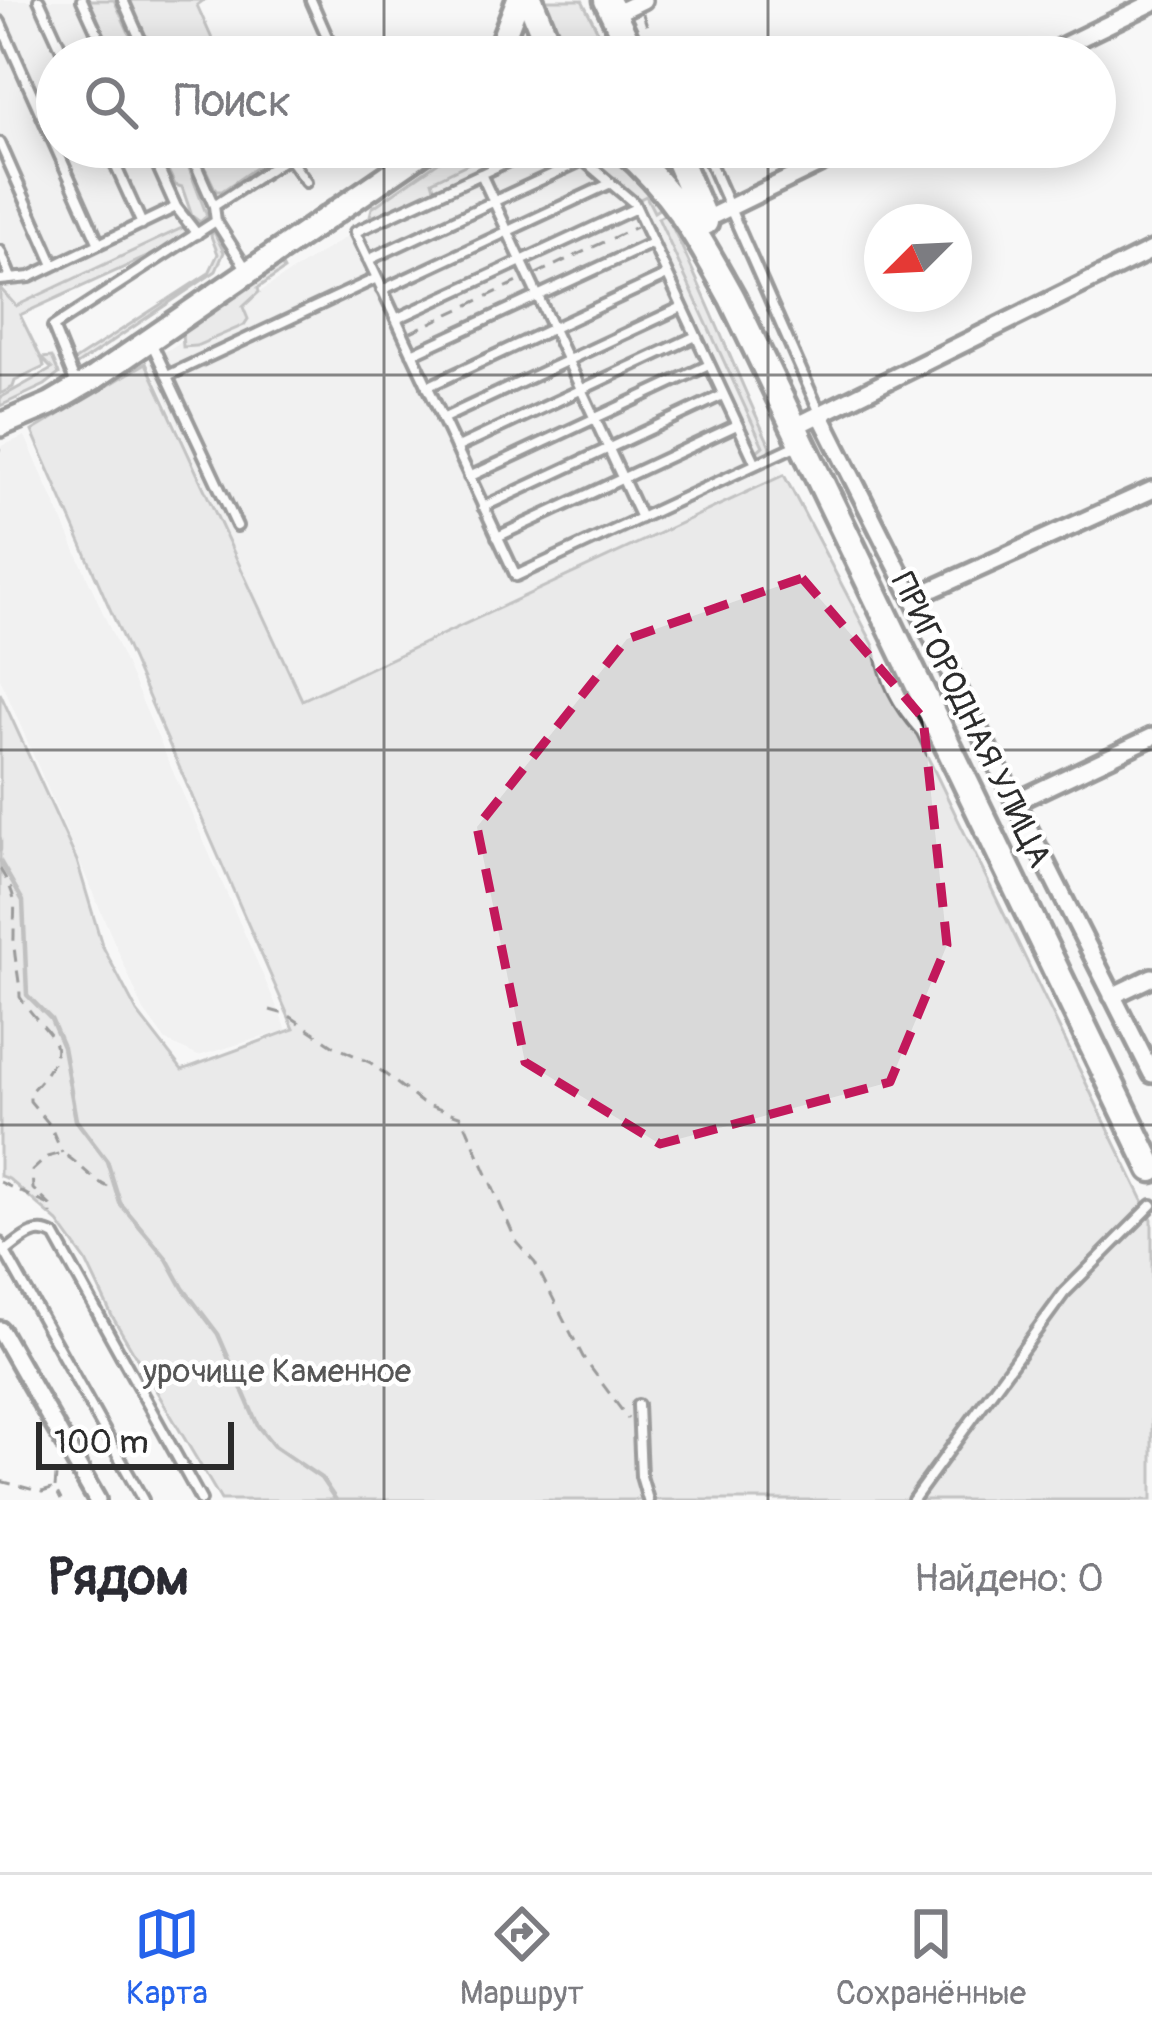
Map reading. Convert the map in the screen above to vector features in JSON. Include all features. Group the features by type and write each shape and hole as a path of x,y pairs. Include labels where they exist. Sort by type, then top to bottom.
{"main road":[{"path":"530,0 545,36"},
{"path":"624,5 630,36"},
{"name":"ПРИГОРОДНАЯ УЛИЦА","path":"643,168 680,206 732,298 1152,1169"},
{"name":"ПРИГОРОДНАЯ УЛИЦА","path":"682,168 732,298"}],"street":[{"path":"504,36 518,0"},
{"path":"1084,36 1152,3"},
{"path":"0,425 79,388 393,168"},
{"path":"704,220 811,168"},
{"path":"798,435 820,414 1152,250"},
{"name":"ПРИГОРОДНАЯ УЛИЦА","path":"820,414 1152,1074"},
{"path":"913,598 1152,490"},
{"path":"1015,802 1152,737"},
{"path":"1112,996 1152,977"},
{"path":"0,1330 97,1500"}],"lane":[{"path":"39,0 55,36"},
{"path":"82,0 98,36"},
{"path":"123,0 139,36"},
{"path":"311,0 327,36"},
{"path":"0,22 36,103"},
{"path":"0,143 54,265"},
{"path":"65,168 99,244"},
{"path":"116,168 142,224"},
{"path":"158,168 176,207 197,234"},
{"path":"197,168 216,221 248,272"},
{"path":"214,206 271,168"},
{"path":"296,168 306,182"},
{"path":"494,168 356,232 516,576 755,464 798,435"},
{"path":"368,260 566,168"},
{"path":"593,168 636,208 755,464"},
{"path":"713,168 820,414"},
{"path":"481,174 641,518"},
{"path":"382,290 611,183"},
{"path":"0,280 30,277 176,207"},
{"path":"396,320 636,208"},
{"path":"79,388 53,327 216,221"},
{"path":"412,354 652,242"},
{"path":"0,251 11,278"},
{"path":"428,387 668,275"},
{"path":"167,376 377,278"},
{"path":"442,419 682,307"},
{"path":"456,448 696,336"},
{"path":"151,340 237,526"},
{"path":"470,477 709,365"},
{"path":"483,507 723,395"},
{"path":"497,537 737,425"},
{"path":"913,1500 1064,1293 1152,1205"},
{"path":"143,1500 3,1247 35,1231 57,1239 201,1500"},
{"path":"638,1405 641,1476 647,1500"}],"path":[{"path":"624,5 647,18 652,36"},
{"path":"404,335 643,224"},
{"path":"0,869 15,894 18,910 13,938 20,965 20,997 48,1027 55,1049 53,1067 30,1092 30,1101 50,1125 62,1153 108,1187"},
{"path":"270,1010 288,1015 371,1064 422,1103 462,1117 516,1240 535,1263 583,1357 640,1436"},
{"path":"51,1214 51,1206 33,1189 32,1171 47,1156 62,1153"},
{"path":"0,1181 51,1206"},
{"path":"0,1481 42,1492 55,1488 62,1500"}],"highlighted area":[{"path":"802,578 923,718 947,945 890,1082 660,1144 525,1062 477,827 627,639"}],"shaded area":[{"path":"0,0 88,0 104,36 36,36 36,168 162,168 189,227 14,309 0,276"},
{"path":"455,168 611,168 648,194 784,475 302,701 149,362"},
{"path":"25,436 287,1030 198,1056 166,1041 144,1011 0,678 0,447"}],"green space":[{"path":"87,0 114,0 130,36 104,36"},
{"path":"127,0 204,0 197,5 211,36 144,36"},
{"path":"541,0 582,0 600,36 558,36"},
{"path":"167,168 189,168 207,216 200,222 192,216 182,187 175,185"},
{"path":"205,168 255,168 222,191 216,191"},
{"path":"430,168 459,168 432,181 435,191 369,220 372,208"},
{"path":"601,168 624,168 662,207 654,212 646,196 638,200"},
{"path":"666,214 770,446 768,456 760,460 757,451 763,446 658,218"},
{"path":"179,215 189,231 186,239 20,315 41,358 52,357 59,374 0,406 0,398 52,369 42,359 44,367 0,394 0,288 16,306 184,227"},
{"path":"213,230 224,252 216,271 71,369 75,360 209,273 218,254"},
{"path":"281,264 284,270 258,288 243,307 248,319 244,325 183,347 182,333"},
{"name":"урочище Каменное","path":"146,363 302,700 784,475 874,646 888,694 917,735 1152,1219 1152,1500 221,1500 112,1316 86,1261 58,1222 0,1176 0,693 77,861 102,945 137,1012 182,1070 294,1029 32,431"}],"waterway":[{"path":"0,839 0,850"},
{"path":"0,861 23,901 27,995 51,1019 63,1047 76,1120 107,1161 120,1203 167,1259 218,1334 258,1426 274,1446 321,1478 336,1500"}]}
